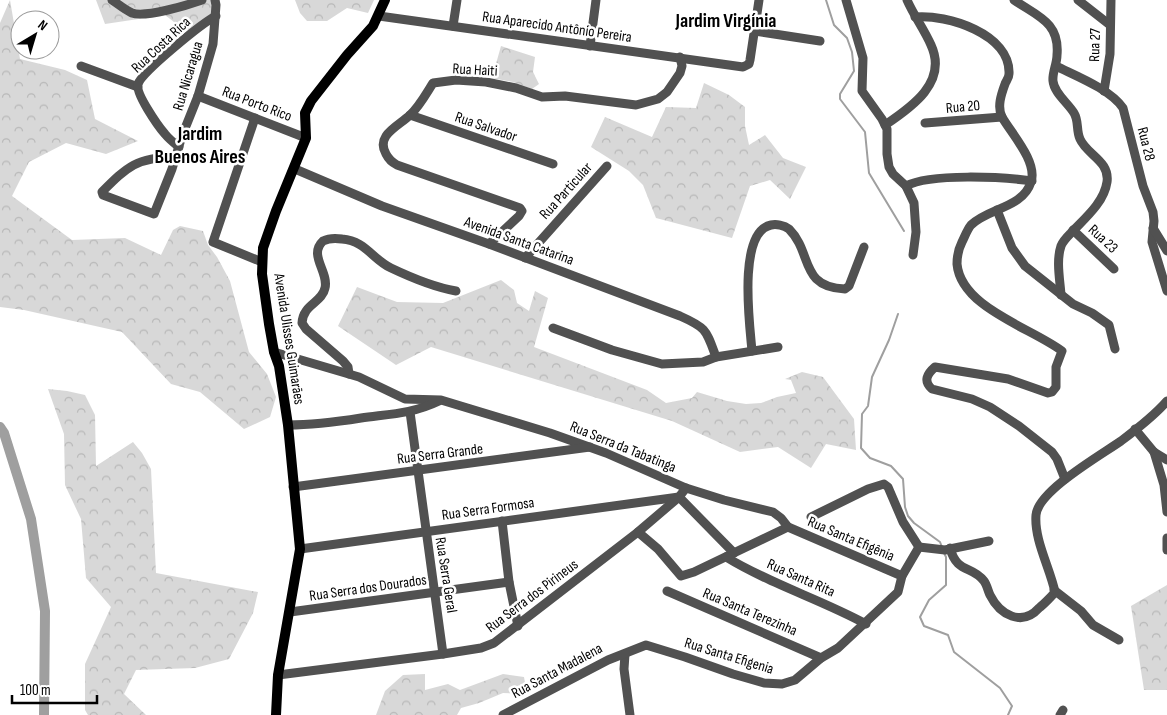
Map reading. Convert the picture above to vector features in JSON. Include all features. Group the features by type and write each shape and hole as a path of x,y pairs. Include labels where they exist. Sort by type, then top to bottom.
{"main road":[{"name":"Avenida Ulisses Guimarães","path":"276,715 278,675 300,549 288,425 279,366 274,352 268,316 262,262 263,248 306,138 305,113 311,101 347,55 373,26 385,0"}],"street":[{"path":"112,0 129,12 136,14 172,8 202,0"},
{"name":"Rua Nicaragua","path":"175,157 153,158 138,162 126,169 102,192 103,195 154,214 198,96 214,44 215,0"},
{"path":"453,26 457,0"},
{"path":"590,46 596,0"},
{"path":"759,0 755,31 820,41"},
{"path":"846,0 863,58 862,91 885,125 887,133 887,161 893,174 906,186 913,198 916,211 913,255"},
{"path":"885,125 914,104 926,90 933,78 936,64 931,44 907,0"},
{"path":"1014,0 1041,17 1052,27 1057,44 1054,86 1074,114 1080,139 1100,160 1107,175 1106,187 1101,198 1063,242 1059,254 1061,295"},
{"path":"1078,0 1110,25"},
{"name":"Rua 27","path":"1104,91 1110,54 1111,0"},
{"name":"Rua Costa Rica","path":"179,147 160,128 138,92 138,87 141,78 198,27 216,16"},
{"name":"Rua Aparecido Antônio Pereira","path":"379,16 743,67 749,64 755,31"},
{"path":"915,16 945,18 982,34 1001,47 1006,57 1009,76 999,107 1002,117 1021,143 1032,172 1032,182 1027,190 1018,198 982,217 970,227 960,247 957,265 967,286 982,304 1062,351 1056,367 1056,387 1052,392 1048,393 1008,379 935,367 929,372 926,379 928,385 932,388 972,399 990,407 1019,426 1052,452 1057,458 1065,479"},
{"name":"Rua Haiti","path":"489,244 519,216 521,209 518,206 392,162 385,152 385,140 391,129 410,115 433,83 456,80 497,83 542,97 565,96 636,105 658,98 667,92 680,73 682,66 680,57"},
{"path":"81,66 138,87"},
{"name":"Rua 28","path":"1056,66 1104,91 1117,100 1123,108 1143,186 1153,212 1153,247 1167,291"},
{"name":"Rua Porto Rico","path":"198,96 306,138"},
{"name":"Rua Salvador","path":"410,115 553,164"},
{"name":"Rua 20","path":"925,123 1002,117"},
{"path":"255,118 213,242 262,262"},
{"name":"Rua Particular","path":"525,258 608,166"},
{"name":"Avenida Santa Catarina","path":"295,168 382,206 489,244 693,322 705,330 716,357"},
{"path":"906,186 918,181 957,178 1005,178 1032,182"},
{"path":"997,210 1012,248 1020,260 1031,272 1073,304 1092,313 1109,325 1115,349"},
{"path":"752,351 748,274 752,249 763,229 772,224 788,229 816,279 825,285 834,287 845,288 849,286 864,247"},
{"path":"1153,228 1167,251"},
{"name":"Rua 23","path":"1073,230 1114,268"},
{"path":"349,374 348,367 343,361 306,329 302,323 305,312 323,294 326,287 318,256 318,247 323,240 333,238 355,241 367,248 389,267 436,287 456,291"},
{"path":"553,328 619,352 662,364 703,362 716,357 778,347"},
{"name":"Rua Serra da Tabatinga","path":"274,352 368,380 404,399 441,400 550,433 590,447 686,488 773,512 788,527"},
{"path":"288,425 316,425 410,412 441,400"},
{"path":"944,549 957,563 984,581 995,603 1011,617 1021,618 1036,612 1046,600 1053,596 1054,590 1037,530 1036,513 1044,499 1065,479 1135,429 1167,401"},
{"name":"Rua Serra Geral","path":"410,412 443,654"},
{"path":"1135,429 1154,452 1167,460"},
{"name":"Rua Serra Grande","path":"293,487 590,447"},
{"path":"1154,452 1164,485 1167,512"},
{"path":"810,516 874,486 884,484 888,487 903,522 919,547 944,549 989,541"},
{"name":"Rua Serra dos Pirineus","path":"278,675 443,654 494,643 638,532 680,496 686,488"},
{"name":"Rua Serra Formosa","path":"300,549 680,496"},
{"name":"Rua Santa Rita","path":"680,496 730,555 743,567 824,602 866,624"},
{"path":"502,521 518,626"},
{"path":"638,532 658,549 681,576 694,572 788,527"},
{"name":"Rua Santa Efigênia","path":"788,527 902,576"},
{"path":"1167,538 1167,550"},
{"name":"Rua Santa Efigenia","path":"625,654 646,645 764,683 788,683 795,680 821,658 838,648 866,624 898,592 902,576 919,547"},
{"name":"Rua Serra dos Dourados","path":"290,612 510,582"},
{"path":"1054,590 1081,611 1093,625 1119,640"},
{"name":"Rua Santa Terezinha","path":"667,591 821,658"},
{"path":"625,654 624,669 630,715"},
{"name":"Rua Santa Madalena","path":"502,715 581,673 625,654"}],"green space":[{"path":"10,0 12,10 10,10 10,60 24,60 65,70 87,80 95,119 138,141 106,154 66,143 29,162 12,196 72,240 125,238 161,255 173,230 180,226 203,231 208,245 230,281 249,352 267,374 276,397 270,417 244,429 200,392 171,384 122,332 24,310 0,307 0,23"},
{"path":"96,0 215,0 214,16 188,33 165,15 105,24"},
{"path":"295,0 374,0 368,13 347,8 327,21 307,21 300,13"},
{"path":"501,46 535,57 533,72 539,84 532,89 513,82 492,78"},
{"path":"704,83 729,95 745,107 745,126 749,145 765,135 783,158 806,167 790,199 770,180 750,186 732,238 656,218 643,185 629,171 591,147 605,117 652,137 666,107 696,108"},
{"path":"501,280 514,290 517,303 529,311 535,291 548,298 534,347 647,390 666,403 692,398 697,392 727,401 746,404 761,403 796,393 791,380 785,379 802,372 823,377 854,419 856,450 826,444 811,468 778,447 740,452 672,421 431,347 396,365 338,326 357,287 397,302 443,303"},
{"path":"48,389 85,395 95,415 96,466 133,442 142,453 151,469 156,573 258,592 253,613 229,659 195,668 136,670 124,694 146,715 88,715 85,710 85,664 111,607 86,578 81,519 65,485 64,434"},
{"path":"1167,585 1167,690 1144,690 1131,606"},
{"path":"425,674 425,690 448,684 460,690 503,674 524,677 527,694 503,693 461,708 457,715 376,715 385,691 403,675"}],"waterway":[{"path":"826,0 834,25 847,38 852,52 854,71 840,94 840,99 865,132 869,173 904,231"},
{"path":"898,314 889,340 872,377 868,406 862,414 861,448 870,458 891,466 903,479 905,507 908,516 914,523 940,542 942,547"},
{"path":"0,427 4,433 31,519 45,611 44,715"},
{"path":"944,553 946,557 946,585 929,600 920,617 924,626 948,635 954,652 1000,688 1012,706 1008,715"}],"district":[{"name":"Jardim Virgínia","path":"726,21"},
{"name":"Jardim Buenos Aires","path":"200,146"}]}
